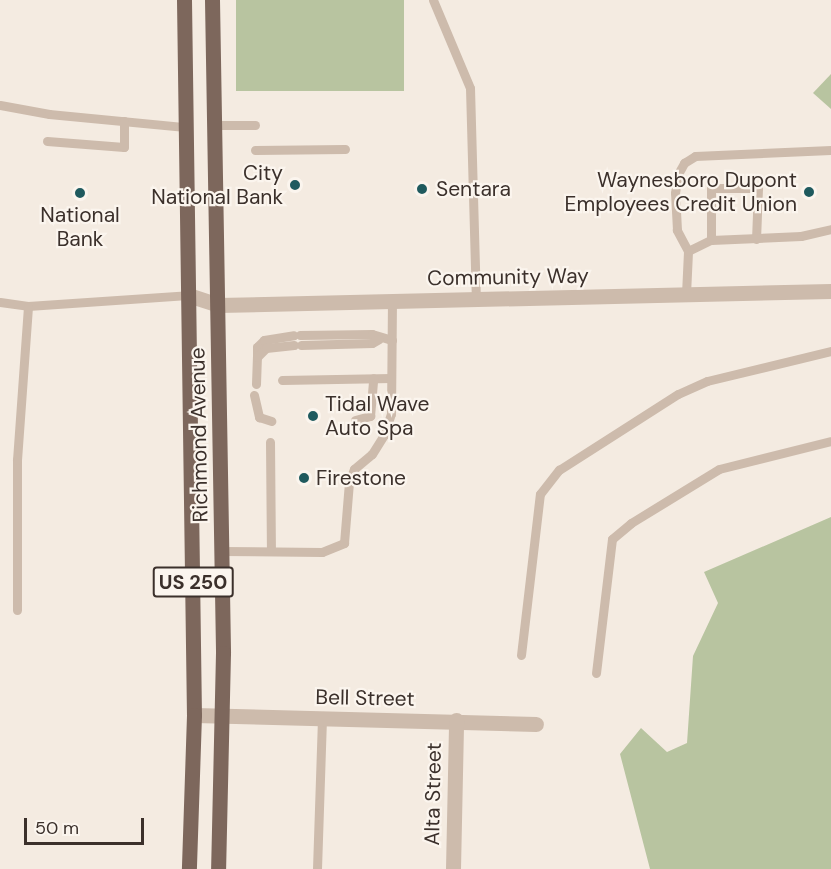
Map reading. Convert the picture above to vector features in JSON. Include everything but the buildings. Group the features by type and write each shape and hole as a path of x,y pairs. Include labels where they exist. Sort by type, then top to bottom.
{"main road":[{"name":"Richmond Avenue","path":"184,0 194,715 189,869"},
{"name":"Richmond Avenue","path":"212,0 222,551 223,716 218,869"}],"street":[{"name":"Community Way","path":"188,295 218,305 831,291"},
{"name":"Bell Street","path":"194,715 456,720 536,724"},
{"name":"Alta Street","path":"453,869 456,720"}],"lane":[{"path":"433,0 470,88 476,298"},
{"path":"0,105 49,114 185,127"},
{"path":"46,141 124,147 124,121"},
{"path":"214,125 255,125"},
{"path":"255,150 345,149"},
{"path":"686,294 688,251 677,230 676,184 684,163 695,156 831,150"},
{"path":"711,240 711,188 758,188 756,239"},
{"path":"688,251 711,240 801,236 831,229"},
{"path":"0,302 28,306 188,295"},
{"path":"222,551 322,552 344,543 349,482 354,469 372,454 384,435 391,414 392,300"},
{"path":"16,610 17,460 28,306"},
{"path":"256,384 257,347 264,340 297,335 372,334 379,339"},
{"path":"257,357 266,348 372,343 379,339 392,339"},
{"path":"521,655 540,494 559,470 678,394 707,381 831,351"},
{"path":"355,420 370,416 373,378"},
{"path":"282,380 391,378"},
{"path":"254,395 259,417 271,421"},
{"path":"596,674 612,539 719,469 831,441"},
{"path":"270,442 271,551"},
{"path":"317,869 322,718"}],"green space":[{"path":"236,0 404,0 404,91 236,91"},
{"path":"831,74 831,109 813,93"},
{"path":"831,517 831,869 650,869 620,754 641,728 667,752 687,743 693,656 718,603 704,572"}],"place":[{"name":"City National Bank","path":"295,185"},
{"name":"Sentara","path":"422,189"},
{"name":"Waynesboro Dupont Employees Credit Union","path":"809,192"},
{"name":"National Bank","path":"80,193"},
{"name":"Tidal Wave Auto Spa","path":"313,416"},
{"name":"Firestone","path":"304,478"}]}
